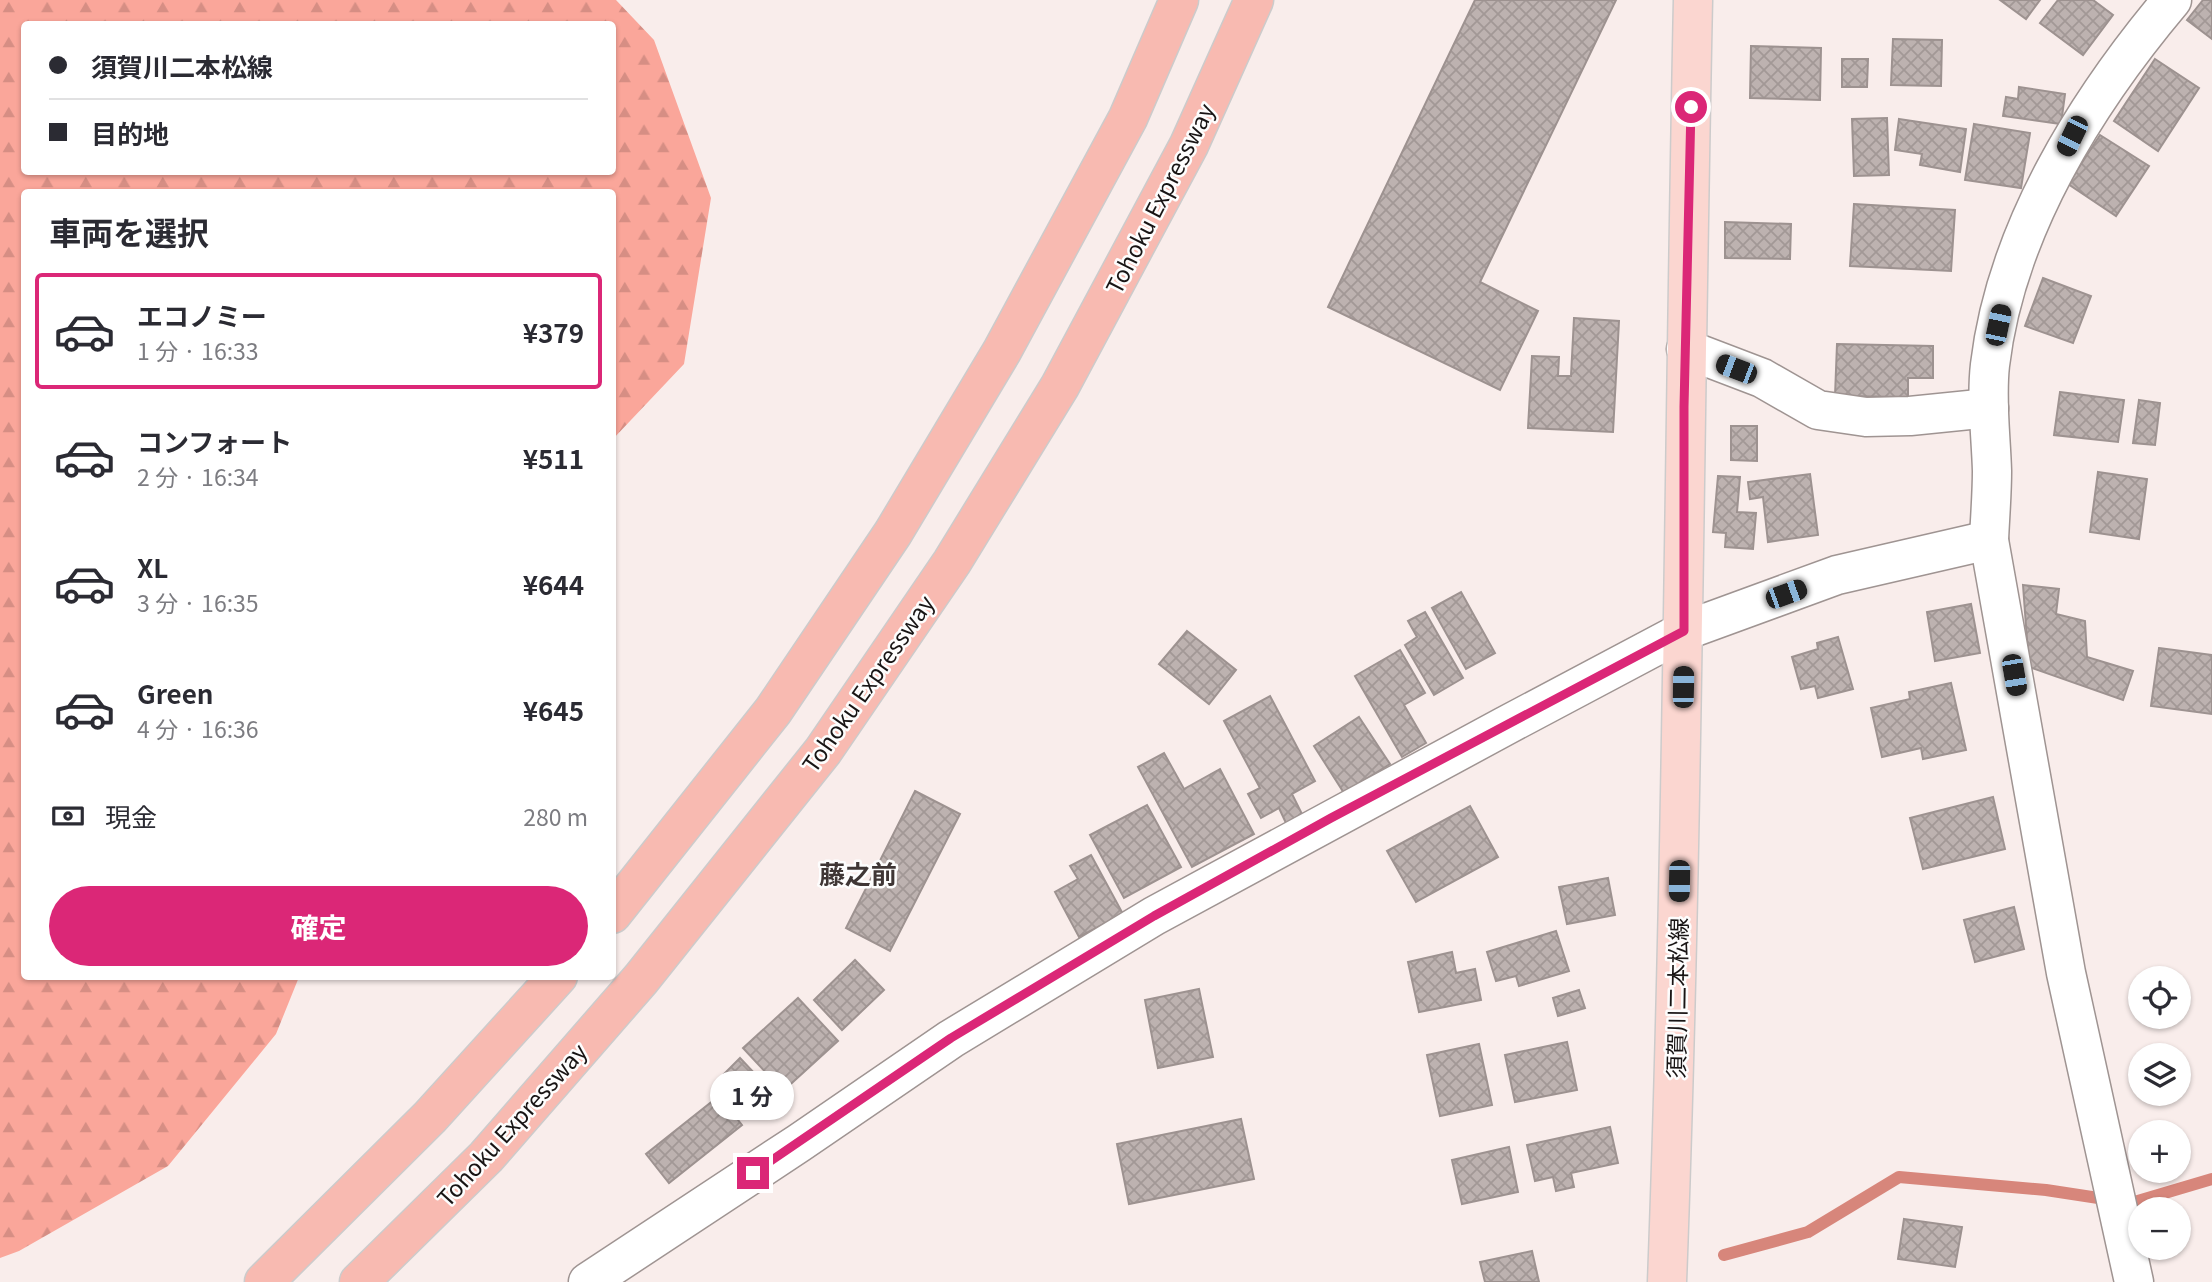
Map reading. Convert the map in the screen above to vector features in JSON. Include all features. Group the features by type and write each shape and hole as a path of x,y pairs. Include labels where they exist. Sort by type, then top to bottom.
{"highway":[{"path":"616,909 773,711 892,533 1002,351 1128,118 1179,0"},
{"name":"Tohoku Expressway","path":"359,1282 486,1157 641,979 823,751 952,562 1060,386 1189,145 1254,0"},
{"path":"264,1282 430,1116 554,980"}],"main road":[{"name":"須賀川二本松線","path":"1667,1282 1676,1020 1684,631 1693,0"}],"street":[{"path":"2134,1282 2066,973 1989,540 1992,472 1990,365 2014,263 2072,136 2140,38 2172,0"},
{"path":"1686,349 1762,378 1818,410 1866,417 1989,408"},
{"path":"588,1282 799,1143 951,1038 1154,916 1331,818 1684,631 1837,575 1989,540"}],"green space":[{"path":"0,0 616,0 654,40 711,198 684,364 616,436 616,189 21,189 21,980 298,980 276,1034 168,1166 19,1251 0,1258"}],"building":[{"path":"1475,0 1616,0 1480,282 1538,311 1500,390 1328,307"},
{"path":"2000,0 2040,0 2026,19"},
{"path":"2058,0 2093,0 2113,15 2083,55 2040,23"},
{"path":"2203,0 2212,0 2212,39 2187,20"},
{"path":"1893,39 1942,40 1941,86 1891,85"},
{"path":"1751,46 1821,48 1820,100 1750,98"},
{"path":"1842,59 1868,59 1867,87 1842,87"},
{"path":"2155,59 2199,88 2158,151 2114,121"},
{"path":"2019,87 2065,94 2061,124 2003,116 2006,97 2018,99"},
{"path":"1887,118 1889,175 1854,176 1852,119"},
{"path":"1899,119 1966,129 1960,172 1920,165 1922,154 1895,150"},
{"path":"1974,124 2030,133 2021,188 1965,180"},
{"path":"2100,135 2149,166 2116,216 2068,184"},
{"path":"1854,204 1955,210 1951,271 1850,266"},
{"path":"1725,222 1791,224 1790,259 1725,258"},
{"path":"2043,278 2091,296 2073,343 2025,326"},
{"path":"1574,318 1619,321 1613,432 1528,428 1532,356 1559,357 1558,376 1571,376"},
{"path":"1837,344 1933,346 1933,378 1908,378 1908,397 1835,396"},
{"path":"2060,392 2124,400 2118,442 2054,435"},
{"path":"2139,400 2160,403 2155,445 2133,443"},
{"path":"1731,426 1757,426 1757,461 1731,460"},
{"path":"2098,472 2147,479 2139,539 2090,532"},
{"path":"1810,474 1818,535 1768,542 1763,497 1750,499 1748,482"},
{"path":"1718,476 1740,477 1737,512 1756,513 1753,549 1725,547 1726,533 1713,532"},
{"path":"2023,585 2059,589 2056,614 2085,621 2087,657 2133,671 2123,700 2029,667"},
{"path":"1461,592 1495,653 1466,669 1432,608"},
{"path":"1971,604 1980,653 1935,661 1927,612"},
{"path":"1425,612 1463,678 1434,695 1405,645 1417,637 1408,621"},
{"path":"1187,631 1236,670 1209,704 1159,664"},
{"path":"1838,637 1853,689 1818,698 1815,686 1801,689 1792,657 1818,649 1817,643"},
{"path":"2159,648 2212,655 2212,714 2151,706"},
{"path":"1400,650 1425,693 1404,705 1426,743 1402,757 1355,676"},
{"path":"1951,683 1966,750 1923,759 1921,748 1882,757 1871,708 1910,699 1909,692"},
{"path":"1270,696 1315,781 1292,794 1302,814 1286,823 1279,808 1261,818 1248,794 1260,788 1224,721"},
{"path":"1359,717 1390,764 1344,793 1314,746"},
{"path":"1164,753 1184,789 1220,769 1254,834 1192,867 1138,767"},
{"path":"915,791 960,814 890,951 846,928"},
{"path":"1993,797 2005,849 1923,869 1910,818"},
{"path":"1147,805 1181,867 1124,898 1090,835"},
{"path":"1470,806 1498,857 1416,902 1387,851"},
{"path":"1091,855 1123,914 1079,937 1055,892 1078,879 1070,866"},
{"path":"1608,878 1615,915 1567,924 1559,887"},
{"path":"2014,907 2024,949 1975,962 1964,920"},
{"path":"1556,931 1569,971 1519,986 1516,976 1496,981 1487,952"},
{"path":"1452,952 1456,973 1475,969 1481,1000 1419,1012 1408,962"},
{"path":"855,960 884,990 842,1030 814,1000"},
{"path":"1199,989 1213,1057 1158,1068 1145,1000"},
{"path":"1579,990 1585,1008 1558,1016 1553,998"},
{"path":"798,998 838,1041 783,1091 743,1048"},
{"path":"1567,1042 1577,1090 1515,1102 1505,1055"},
{"path":"1479,1044 1492,1105 1440,1116 1427,1055"},
{"path":"740,1058 756,1075 739,1090 724,1074"},
{"path":"719,1096 742,1125 669,1183 646,1154"},
{"path":"1241,1119 1254,1179 1129,1204 1117,1144"},
{"path":"1610,1127 1618,1163 1571,1173 1574,1187 1556,1191 1553,1177 1535,1181 1527,1145"},
{"path":"1509,1147 1518,1192 1462,1204 1452,1160"},
{"path":"1904,1219 1962,1227 1955,1267 1898,1259"},
{"path":"1532,1251 1539,1282 1485,1282 1480,1262"}],"waterway":[{"path":"1724,1255 1808,1232 1899,1177 2046,1190 2131,1203 2212,1179"}],"district":[{"name":"藤之前","path":"858,872"}],"route":[{"path":"753,1173 951,1038 1154,916 1331,818 1684,631 1684,407 1691,107"}]}
